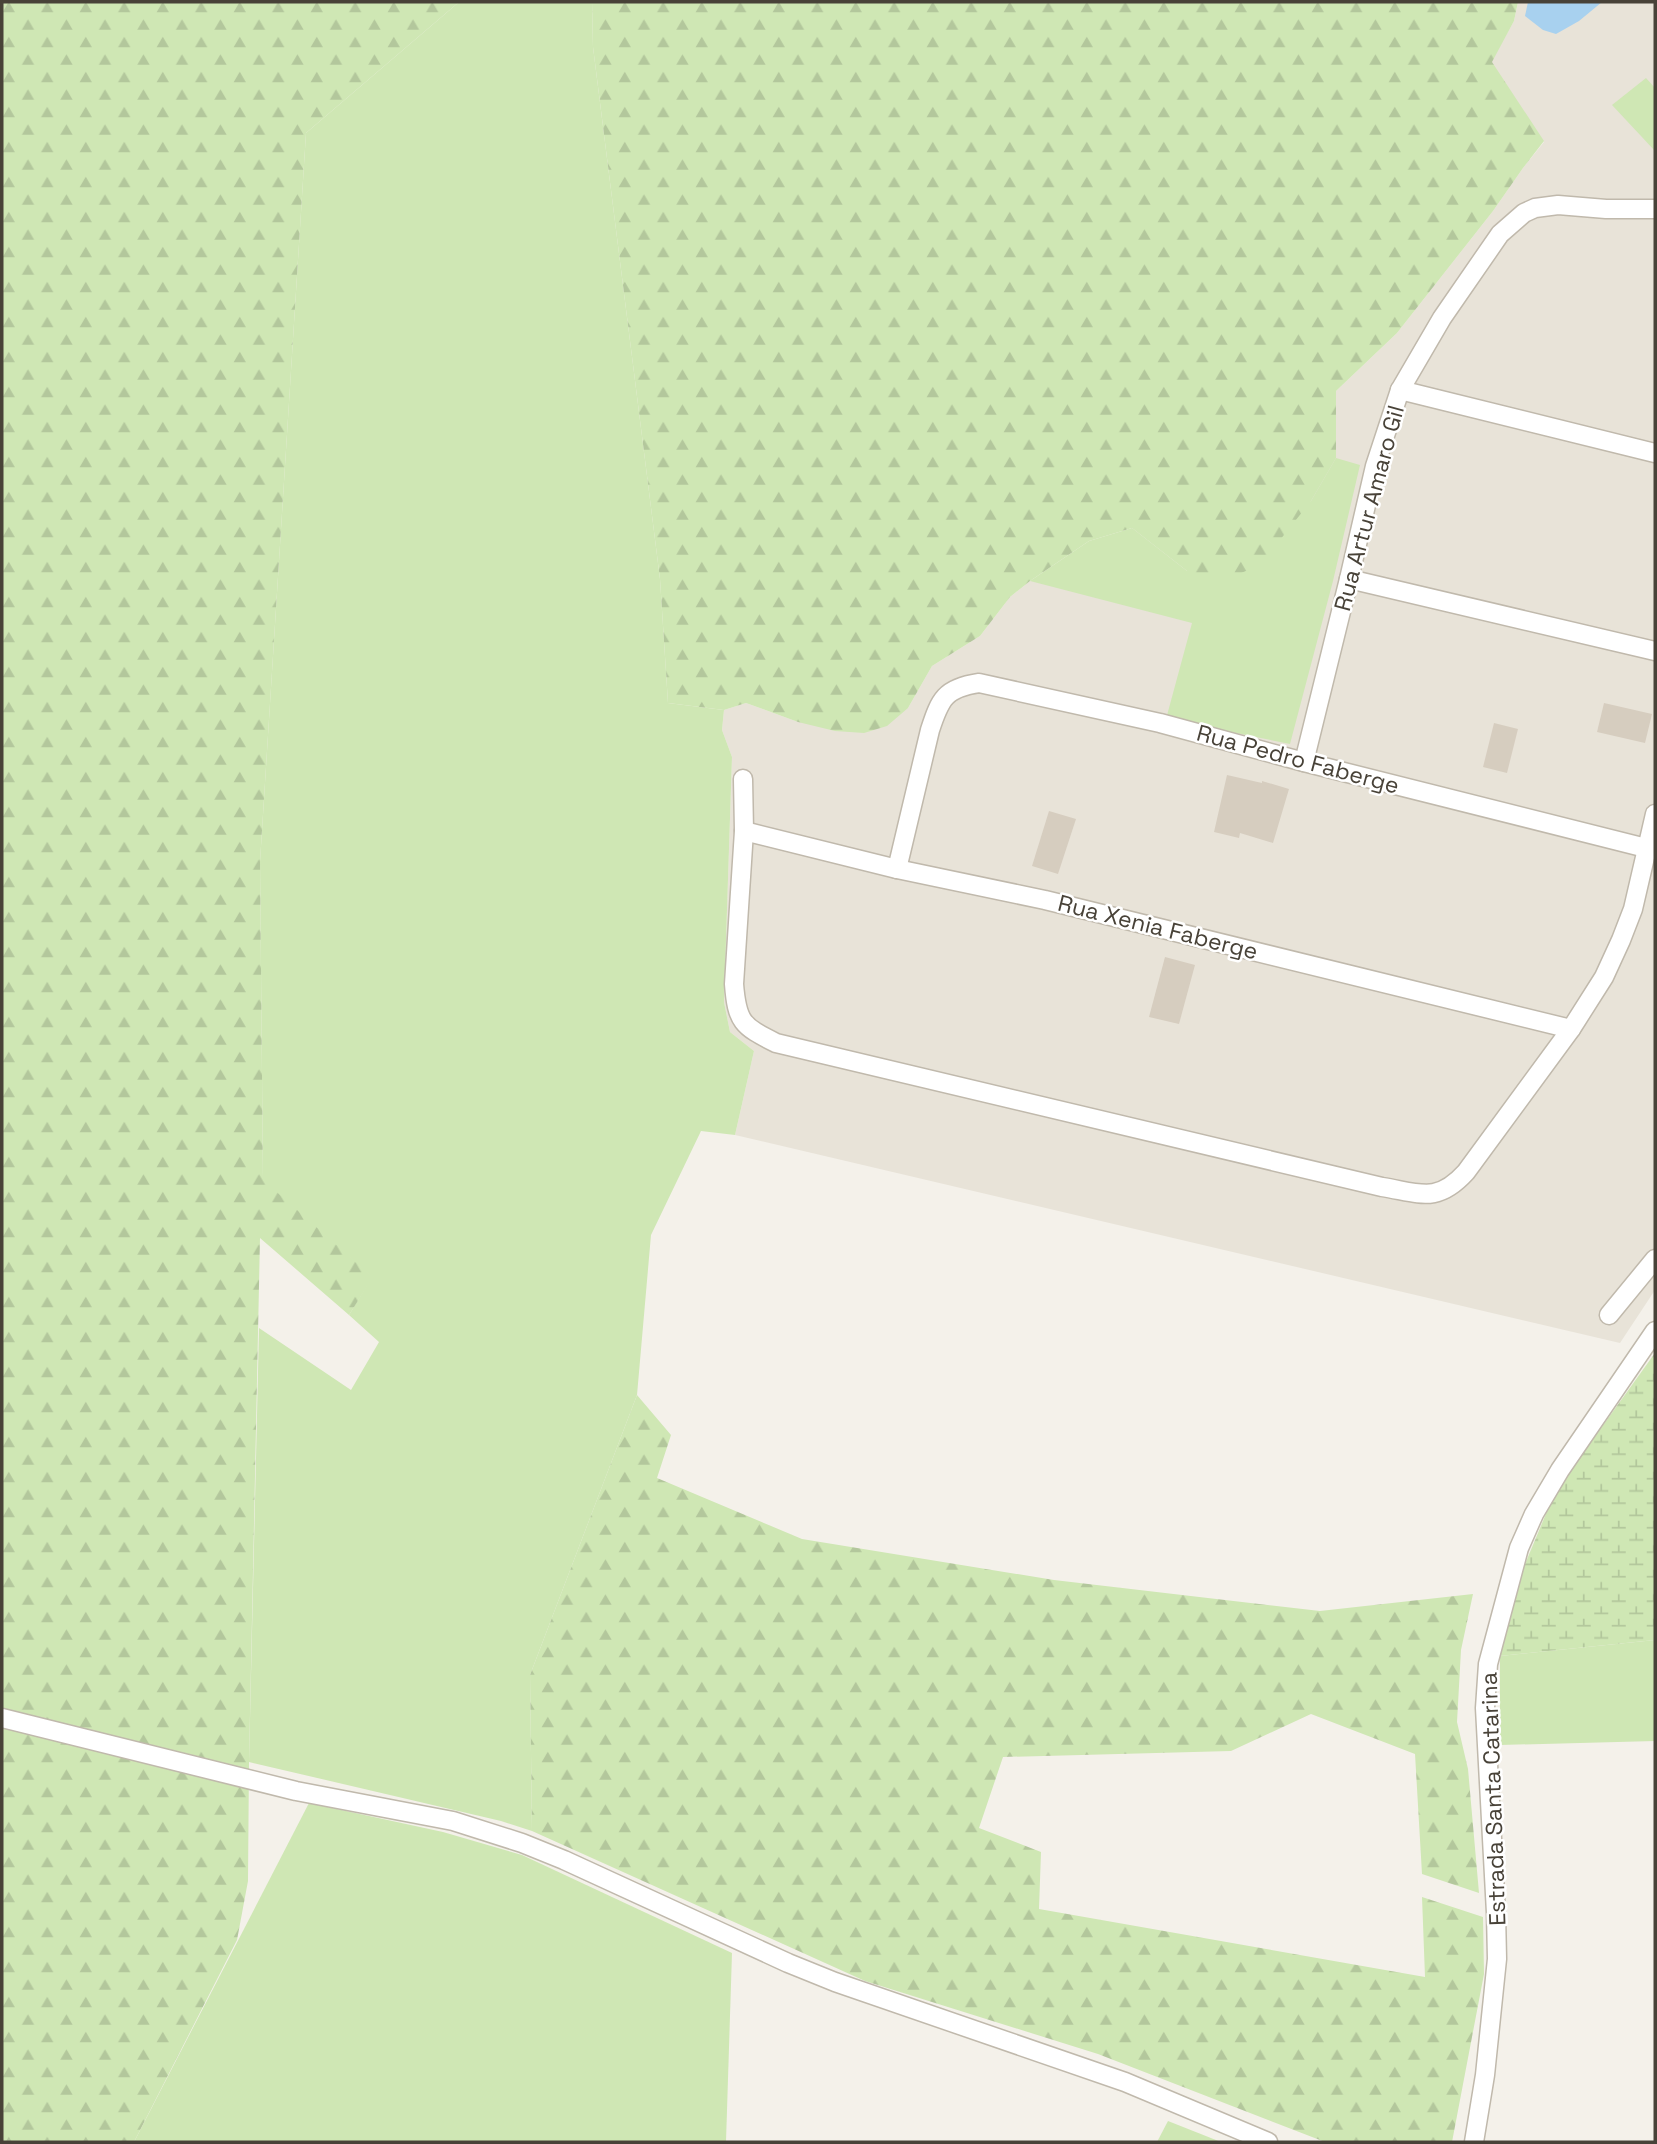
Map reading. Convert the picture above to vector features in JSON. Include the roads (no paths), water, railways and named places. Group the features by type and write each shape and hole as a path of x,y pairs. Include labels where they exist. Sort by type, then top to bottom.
{"street":[{"name":"Rua Artur Amaro Gil","path":"1304,762 1375,466 1400,390 1442,318 1500,234 1524,213 1535,208 1558,205 1655,210"},
{"path":"1400,390 1655,453"},
{"path":"1349,579 1655,651"},
{"name":"Rua Pedro Faberge","path":"897,869 937,710 950,692 961,686 979,683 1160,723 1646,848"},
{"path":"743,779 744,831 734,984 736,1007 743,1024 754,1032 789,1047 1382,1187 1425,1194 1445,1191 1455,1185 1466,1172 1571,1029 1604,977 1633,909 1655,814"},
{"name":"Rua Xenia Faberge","path":"744,831 897,869 1045,900 1571,1029"},
{"path":"1609,1315 1655,1259"},
{"name":"Estrada Santa Catarina","path":"1474,2142 1485,2075 1497,1959 1485,1708 1488,1664 1519,1548 1534,1514 1560,1470 1655,1331"},
{"path":"2,1718 296,1791 453,1821 522,1843 565,1860 799,1968 1125,2082 1268,2142"}],"water":[{"path":"1528,2 1602,2 1579,21 1556,34 1543,30 1525,16"}]}
